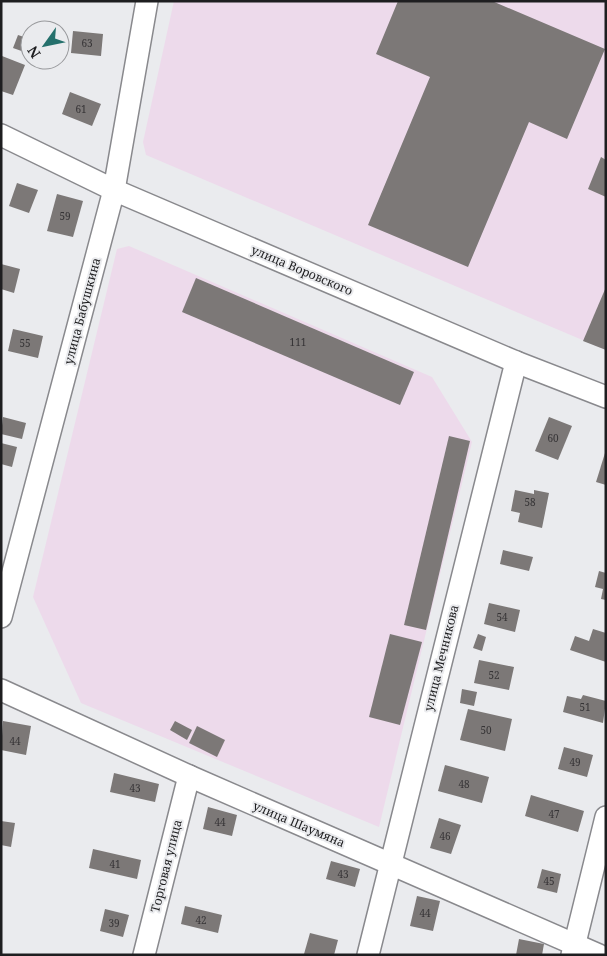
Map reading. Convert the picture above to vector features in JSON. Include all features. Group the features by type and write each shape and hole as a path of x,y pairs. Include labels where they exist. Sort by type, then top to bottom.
{"street":[{"name":"улица Бабушкина","path":"1,617 114,190 147,1"},
{"name":"улица Воровского","path":"1,136 114,190 516,362 606,397"},
{"name":"улица Мечникова","path":"368,955 516,362"},
{"name":"улица Шаумяна","path":"1,690 188,776 390,864 573,949 600,955"},
{"name":"Торговая улица","path":"144,955 188,776"},
{"path":"573,949 606,817"}],"shaded area":[{"path":"174,1 606,1 606,350 146,155 143,142"},
{"path":"129,246 432,377 472,442 379,827 81,703 33,597 117,249"}],"building":[{"path":"398,1 492,1 605,49 567,139 529,122 468,267 368,225 430,77 376,54"},
{"path":"73,31 103,34 101,56 71,53"},
{"path":"18,35 20,36 20,50 13,48"},
{"path":"2,56 20,63 20,70 23,70 13,95 1,91"},
{"path":"70,92 101,104 92,126 62,114"},
{"path":"601,157 606,160 606,197 588,189"},
{"path":"17,183 38,190 29,213 9,206"},
{"path":"57,194 83,201 73,237 47,231"},
{"path":"1,264 20,269 14,293 1,289"},
{"path":"196,278 414,372 400,405 182,312"},
{"path":"606,287 606,350 583,341"},
{"path":"13,329 43,336 38,358 8,351"},
{"path":"3,417 26,423 22,439 1,434"},
{"path":"549,417 572,426 558,460 535,451"},
{"path":"449,436 470,441 426,630 404,625"},
{"path":"1,443 17,447 12,467 1,464"},
{"path":"606,453 606,485 596,482"},
{"path":"515,490 534,494 534,490 549,493 542,528 518,522 520,513 511,511"},
{"path":"503,550 533,557 529,571 500,564"},
{"path":"599,571 606,573 606,600 601,599 603,589 595,587"},
{"path":"489,603 520,610 515,632 484,624"},
{"path":"593,629 606,633 606,662 570,650 575,636 589,641"},
{"path":"390,634 422,642 400,725 369,717"},
{"path":"478,634 486,637 482,651 473,648"},
{"path":"479,660 514,667 509,690 474,683"},
{"path":"462,689 477,692 474,706 460,703"},
{"path":"583,695 606,701 603,723 563,712 567,696 581,699"},
{"path":"468,709 512,719 505,751 460,740"},
{"path":"3,721 31,726 26,755 1,750"},
{"path":"175,721 192,730 187,740 170,730"},
{"path":"197,726 225,740 217,757 189,743"},
{"path":"564,747 593,755 587,777 558,769"},
{"path":"445,765 489,777 482,803 438,791"},
{"path":"114,773 159,784 155,802 110,792"},
{"path":"531,795 584,811 578,832 525,816"},
{"path":"208,807 237,815 232,836 203,829"},
{"path":"439,818 461,825 451,854 430,848"},
{"path":"1,821 15,823 11,847 1,845"},
{"path":"93,849 141,860 137,879 89,868"},
{"path":"331,861 360,869 355,887 326,879"},
{"path":"542,869 561,874 557,893 537,888"},
{"path":"417,896 440,901 433,931 410,926"},
{"path":"185,906 222,915 218,933 181,924"},
{"path":"105,909 129,915 123,937 100,931"},
{"path":"310,933 338,940 334,955 304,954"},
{"path":"519,939 544,944 542,955 516,955"}]}
